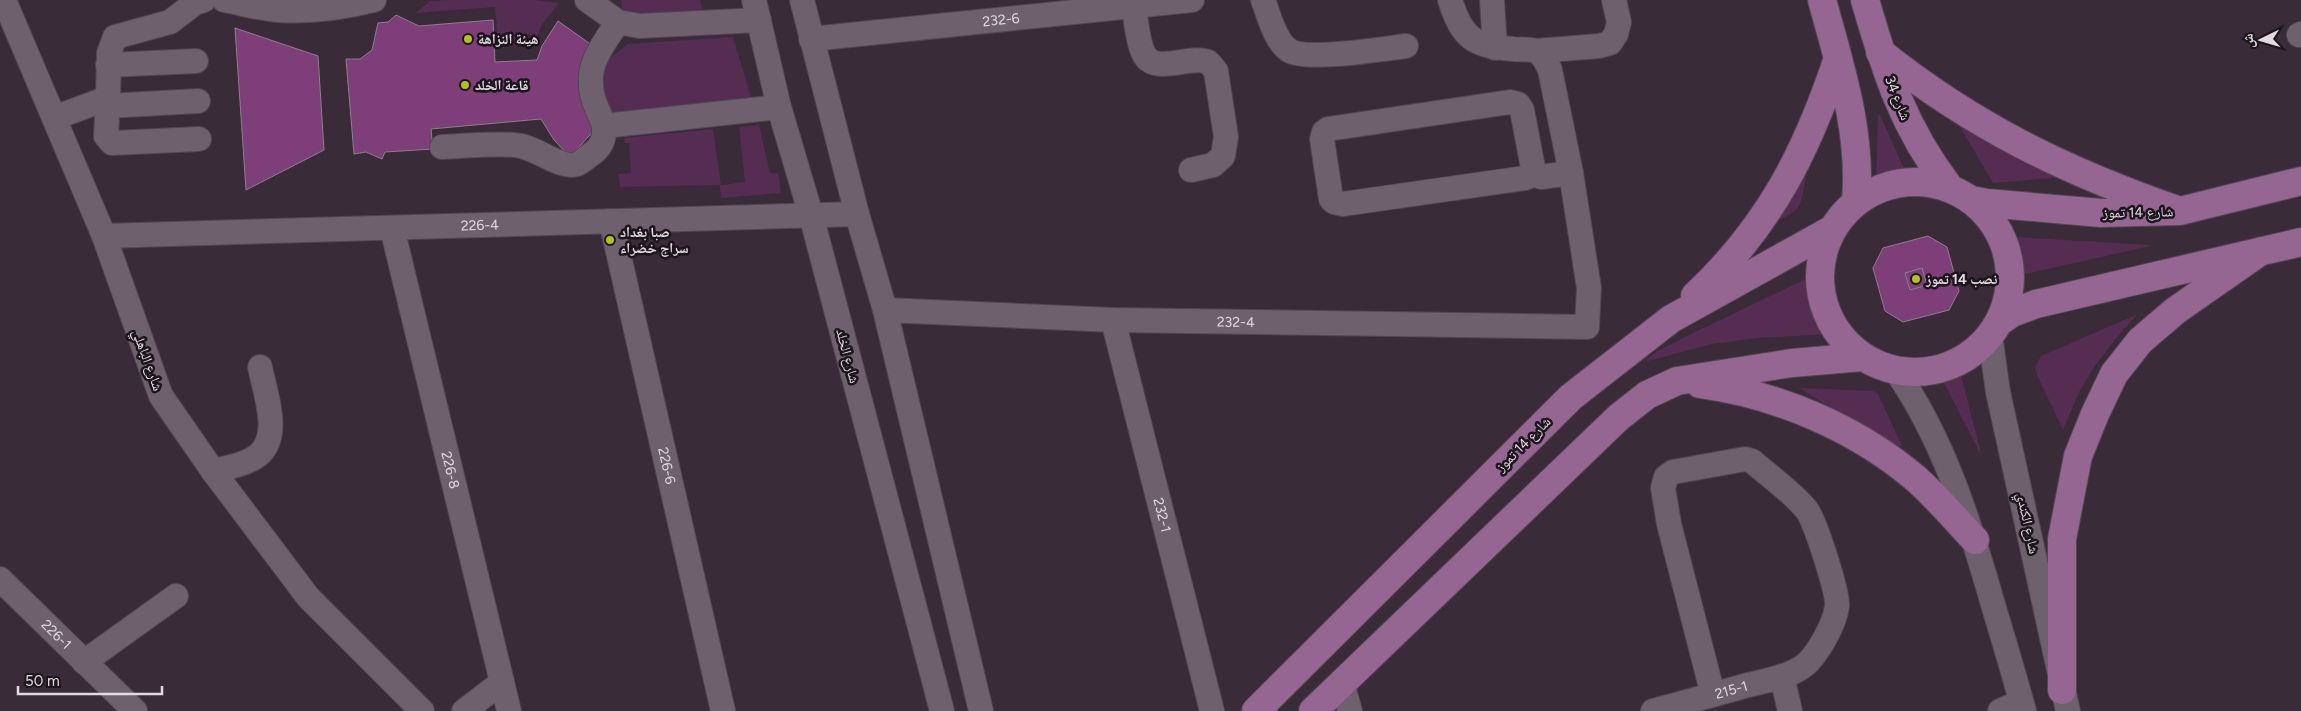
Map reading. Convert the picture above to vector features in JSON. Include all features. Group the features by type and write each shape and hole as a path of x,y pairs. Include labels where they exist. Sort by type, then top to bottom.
{"main road":[{"path":"1822,0 1848,99 1855,136 1857,166 1856,201"},
{"name":"شارع 34","path":"1866,0 1880,52 1906,119 1924,153 1960,193 1986,213 1997,229 2005,246 2010,266 2010,285 2006,304 1995,329"},
{"path":"1880,52 1924,87 1972,118 2022,146 2099,182 2180,211"},
{"path":"1671,319 1740,250 1772,206 1802,151 1821,110 1838,58"},
{"name":"شارع 14 تموز","path":"1256,711 1571,397 1671,319 1831,230 1838,219 1856,201 1874,190 1894,183 1915,181 1960,193 1987,203 2101,213 2180,211 2301,181"},
{"path":"1831,230 1823,249 1820,269 1820,290 1823,303 1834,328 1847,344 1862,357 1896,371 1914,373 1948,367 1964,359 1979,348 1995,329 2012,314 2036,304 2301,242"},
{"path":"2065,700 2062,539 2078,456 2095,414 2114,374 2140,341 2175,311 2261,251"},
{"path":"1313,711 1619,417 1647,395 1677,381 1792,363 1862,357"},
{"path":"1677,381 1721,387 1762,397 1803,412 1842,430 1879,452 1914,478 1945,507 1974,540"}],"street":[{"name":"شارع الباهلي","path":"4,0 104,236 161,396 213,472 308,597 422,711"},
{"path":"198,139 112,144 106,136 108,64 109,53 115,37 170,22 195,3 204,0"},
{"path":"224,0 276,10 302,10 350,6 374,0"},
{"path":"587,0 618,22 639,26 757,10"},
{"path":"802,0 857,214 885,310 981,711"},
{"name":"232-6","path":"811,39 1192,0"},
{"path":"1263,0 1278,37 1289,50 1307,55 1406,46"},
{"path":"1450,0 1456,21 1467,36 1495,48 1536,51 1599,46 1610,43 1616,34 1619,22 1614,0"},
{"path":"1492,0 1495,48"},
{"path":"1145,4 1143,53 1151,61 1162,64 1194,60 1208,63 1216,71 1226,137 1223,156 1213,165 1191,170"},
{"name":"شارع الخلد","path":"757,10 779,107 810,215 942,711"},
{"path":"442,147 517,144 534,149 562,164 568,165 577,164 599,149 604,126 592,93 590,70 604,42 618,22"},
{"path":"1532,172 1541,177 1571,173 1550,70 1544,59 1536,51"},
{"path":"108,64 196,61"},
{"path":"54,118 107,102 198,101"},
{"path":"1514,102 1522,110 1532,172 1530,176 1521,179 1338,204 1329,195 1322,135 1328,129 1333,128 1514,102"},
{"path":"604,126 779,107"},
{"name":"232-4","path":"885,310 1113,320 1587,328 1589,288 1571,173"},
{"name":"226-4","path":"104,236 857,214"},
{"name":"226-6","path":"611,221 723,711"},
{"name":"226-8","path":"392,228 509,711"},
{"name":"232-1","path":"1113,320 1212,711"},
{"name":"شارع الكندي","path":"1995,329 1998,392 2065,700"},
{"path":"213,472 254,459 266,446 271,428 260,367"},
{"path":"1896,371 1923,411 1948,466 1974,540 2015,708"},
{"name":"215-1","path":"1653,711 1714,695 1782,676 1799,669 1809,662 1830,628 1837,607 1835,591 1809,514 1805,508 1752,461 1745,459 1673,472 1666,477 1663,488 1669,524 1714,695"},
{"name":"226-1","path":"0,579 134,711"},
{"path":"84,662 176,596"},
{"path":"1782,676 1790,711"},
{"path":"464,711 502,682"},
{"path":"1342,683 1350,711"}],"shaded area":[{"path":"534,0 559,3 542,24 537,38 528,34 526,44 503,46 498,40 495,7 416,13 430,1"},
{"path":"621,0 700,0 704,14 646,16 625,12 622,8"},
{"path":"733,37 751,97 621,112 612,112 603,105 599,74 606,61 628,44"},
{"path":"1878,115 1880,115 1905,171 1889,170 1876,175"},
{"path":"1956,120 2055,178 1993,183"},
{"path":"759,125 770,173 778,173 781,193 721,198 720,185 620,187 618,174 631,173 629,143 625,143 624,138 713,129 721,185 745,182 739,127"},
{"path":"1807,167 1803,194 1797,208 1785,217 1760,227"},
{"path":"2017,237 2150,246 2021,275 2023,254"},
{"path":"1812,276 1814,308 1820,321 1831,334 1759,338 1712,344 1646,360 1656,352 1687,336"},
{"path":"2138,314 2117,337 2095,366 2080,390 2063,430 2037,375 2035,367 2041,356"},
{"path":"1960,371 1982,457 1940,375"},
{"path":"1801,388 1873,391 1878,394 1902,446 1898,446"}],"building":[{"name":"قاعة الخلد","path":"396,15 419,26 493,20 495,62 537,60 542,46 558,21 593,46 598,126 570,157 554,140 541,119 431,129 433,149 385,152 382,159 366,152 354,154 346,59 360,59 372,50 378,23 388,22"},
{"path":"235,28 318,56 324,150 246,190"},
{"path":"1928,236 1947,247 1959,291 1949,310 1903,322 1885,311 1873,268 1883,248"},
{"name":"نصب 14 تموز","path":"1922,268 1927,285 1910,290 1905,273"}],"place":[{"name":"هيئة النزاهة","path":"468,39"},
{"name":"قاعة الخلد","path":"465,85"},
{"name":"صبا بغداد سراج خضراء","path":"610,240"},
{"name":"نصب 14 تموز","path":"1916,279"}]}
